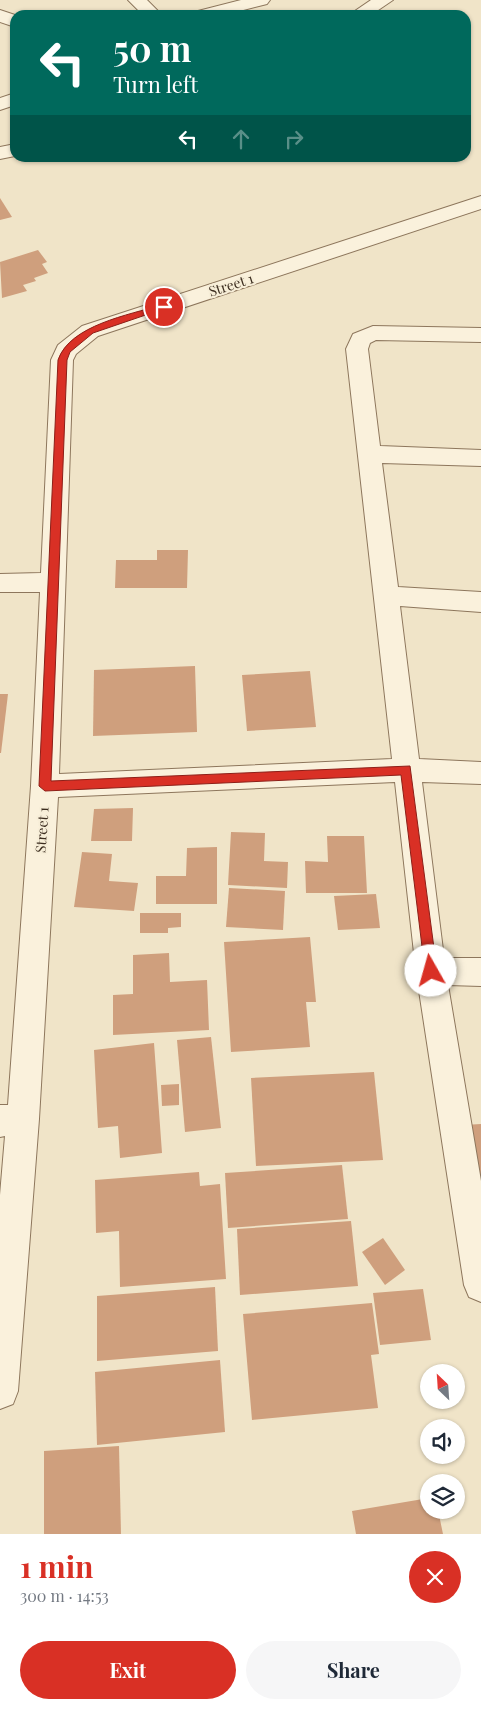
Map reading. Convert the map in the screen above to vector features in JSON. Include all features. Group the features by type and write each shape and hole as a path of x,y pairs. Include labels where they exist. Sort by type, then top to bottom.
{"street":[{"path":"137,0 148,10"},
{"path":"223,10 261,0"},
{"path":"367,10 384,0"},
{"name":"Street 1","path":"0,1392 12,1120 45,786 62,360 66,350 76,340 90,331 481,202"},
{"path":"481,335 373,333 361,339 357,349 431,971 481,1285"},
{"path":"370,454 481,458"},
{"path":"0,583 54,582"},
{"path":"386,596 481,602"},
{"path":"45,786 406,770 481,773"},
{"path":"431,971 481,972"}],"building":[{"path":"0,198 12,217 0,220"},
{"path":"38,250 47,262 42,264 48,273 34,278 36,281 23,285 27,291 2,298 0,262"},
{"path":"157,550 188,550 187,588 115,588 116,560 157,560"},
{"path":"195,666 197,732 93,736 94,670"},
{"path":"310,671 316,727 247,731 242,675"},
{"path":"0,694 8,694 1,753 0,753"},
{"path":"133,808 132,841 91,841 94,809"},
{"path":"231,832 265,833 264,861 288,862 287,888 228,885"},
{"path":"327,836 364,836 367,893 306,893 305,861 328,862"},
{"path":"217,847 217,904 156,904 156,876 186,876 187,848"},
{"path":"82,852 112,854 109,881 138,883 134,911 74,907"},
{"path":"229,888 285,891 283,930 226,927"},
{"path":"376,894 380,928 338,930 334,896"},
{"path":"140,913 181,913 181,927 168,928 168,933 140,933"},
{"path":"310,937 316,1002 306,1002 310,1047 231,1052 224,942"},
{"path":"169,953 170,982 207,980 209,1030 113,1035 113,995 133,994 133,955"},
{"path":"211,1037 221,1128 185,1132 177,1040"},
{"path":"154,1043 162,1153 120,1158 118,1126 98,1128 94,1050"},
{"path":"374,1072 383,1160 256,1166 251,1078"},
{"path":"179,1084 179,1105 162,1106 161,1085"},
{"path":"481,1124 481,1196 464,1125"},
{"path":"342,1165 348,1219 228,1228 225,1173"},
{"path":"199,1172 200,1186 220,1184 226,1279 120,1287 119,1231 96,1233 95,1180"},
{"path":"351,1221 358,1286 240,1295 237,1229"},
{"path":"383,1238 405,1270 385,1285 362,1252"},
{"path":"215,1287 218,1351 97,1361 97,1296"},
{"path":"423,1289 431,1340 380,1345 373,1293"},
{"path":"372,1303 379,1354 371,1355 378,1408 252,1420 243,1314"},
{"path":"220,1360 225,1432 97,1445 95,1372"},
{"path":"119,1446 121,1534 44,1534 44,1451"},
{"path":"420,1500 420,1519 440,1519 443,1534 356,1534 352,1511"}],"route":[{"path":"164,307 90,331 76,340 66,350 62,360 45,786 406,770 431,971"}]}
